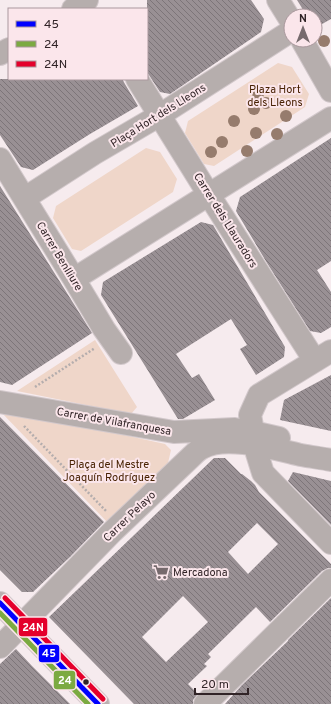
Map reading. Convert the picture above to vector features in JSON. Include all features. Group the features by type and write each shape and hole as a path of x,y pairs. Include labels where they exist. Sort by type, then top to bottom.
{"main road":[{"path":"0,603 98,704"}],"street":[{"path":"75,8 87,0"},
{"name":"Plaça Hort dels Lleons","path":"25,198 95,153 160,115 283,36"},
{"path":"307,48 331,91"},
{"name":"Carrer dels Llauradors","path":"138,80 209,194 323,356"},
{"path":"74,279 331,118"},
{"name":"Carrer Benlliure","path":"0,159 104,329 121,353"},
{"path":"323,356 259,395 250,415 253,437 263,473 331,543"},
{"name":"Carrer de Vilafranquesa","path":"1,400 174,432 234,429 304,455 331,460"},
{"name":"Carrer de Vilafranquesa","path":"253,437 257,433 331,451"},
{"name":"Carrer Pelayo","path":"0,647 113,530 192,456 202,448 214,444 253,437"},
{"path":"205,704 331,580"}],"green space":[{"name":"Plaza Hort dels Lleons","path":"278,63 292,67 309,94 305,107 214,166 204,164 185,133 188,121"},
{"path":"146,148 160,152 177,179 173,192 81,251 72,249 53,218 56,206"},
{"path":"95,340 137,407 131,414 17,391"},
{"name":"Plaça del Mestre Joaquín Rodríguez","path":"0,408 165,444 171,450 168,463 109,524 0,411"}],"building":[{"path":"147,0 251,0 264,19 261,32 170,94 160,92 148,74"},
{"path":"297,0 331,0 331,19 323,24 323,8 302,8"},
{"path":"0,79 123,80 138,106 33,170 21,167 0,135"},
{"path":"331,138 331,261 317,270 331,292 331,327 321,333 310,331 236,211 240,197"},
{"path":"0,186 92,333 12,385 0,382"},
{"path":"201,222 213,225 285,347 284,357 256,375 240,349 247,345 231,319 176,354 192,378 199,374 215,400 183,419 178,419 101,295 103,282"},
{"path":"331,375 331,431 280,420 284,400"},
{"path":"0,417 104,522 33,592 22,592 0,570"},
{"path":"214,458 225,458 241,474 251,481 259,492 331,564 331,568 322,571 270,622 256,607 208,654 211,657 204,664 207,666 188,684 198,694 193,700 193,704 134,704 49,617","holes":["257,523 278,544 248,574 228,552","183,596 208,622 166,662 142,637"]},
{"path":"293,472 331,481 331,525 288,481"},
{"path":"331,598 331,704 225,704 242,685"},
{"path":"16,649 70,704 0,704 0,664"}],"transit line":[{"name":"24N","path":"5,598 103,699"},
{"name":"45","path":"0,603 98,704"},
{"name":"24","path":"0,613 88,704"}],"place":[{"name":"Mercadona","path":"161,572"}]}
